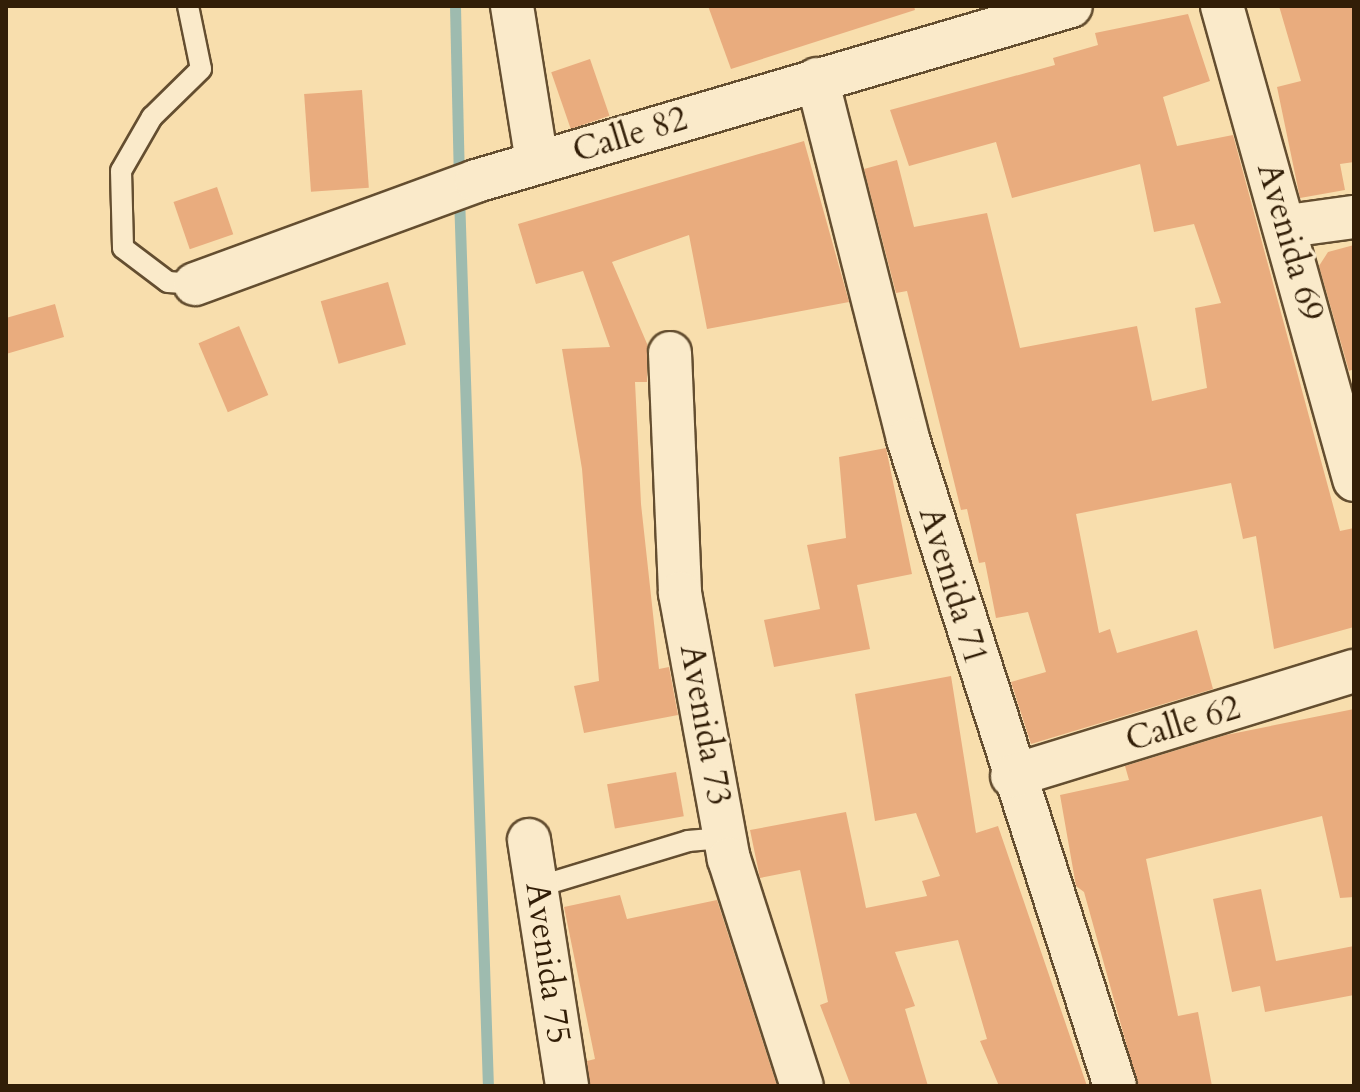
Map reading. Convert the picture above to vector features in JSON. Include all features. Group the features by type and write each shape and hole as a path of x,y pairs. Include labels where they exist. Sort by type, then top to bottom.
{"street":[{"path":"512,6 537,162"},
{"name":"Calle 82","path":"195,284 476,181 1071,6"},
{"name":"Avenida 69","path":"1222,6 1288,226 1354,480"},
{"name":"Avenida 71","path":"817,79 908,439 1012,776 1115,1086"},
{"path":"1288,226 1354,217"},
{"name":"Avenida 73","path":"670,353 680,593 726,838 802,1086"},
{"name":"Calle 62","path":"1012,776 1354,671"},
{"name":"Avenida 75","path":"529,840 567,1086"}],"lane":[{"path":"188,6 201,69 152,117 121,171 123,248 168,282 195,284"},
{"path":"537,887 688,841 726,838"}],"building":[{"path":"708,6 914,6 915,10 731,69"},
{"path":"1279,6 1354,6 1354,162 1340,164 1345,190 1300,198 1277,87 1301,81"},
{"path":"1188,14 1210,81 1163,97 1177,146 1233,135 1340,531 1354,528 1354,627 1274,649 1256,536 1243,539 1231,483 1076,514 1099,633 1110,629 1117,653 1197,630 1213,689 1031,744 1011,682 1046,672 1028,612 996,618 985,562 979,563 967,509 961,510 907,291 896,293 864,169 897,160 914,227 987,213 1020,348 1137,326 1152,401 1207,388 1195,308 1221,303 1194,224 1154,232 1140,164 1012,198 996,142 909,166 890,110 1055,65 1053,58 1098,45 1095,33"},
{"path":"590,59 610,116 571,129 551,72"},
{"path":"362,90 369,188 311,192 304,94"},
{"path":"804,141 849,302 707,329 689,235 612,262 648,346 647,382 635,382 641,504 659,669 669,667 678,715 584,733 574,686 599,681 582,469 562,349 610,347 583,271 536,284 518,224"},
{"path":"217,187 233,234 190,249 174,202"},
{"path":"1354,245 1354,369 1349,371 1319,266 1328,252"},
{"path":"388,282 406,344 339,364 321,301"},
{"path":"55,304 64,337 6,354 6,318"},
{"path":"239,326 268,395 228,412 198,343"},
{"path":"886,448 912,574 857,585 870,649 774,667 764,620 820,609 807,545 846,538 839,457"},
{"path":"951,676 976,833 998,826 1087,1086 999,1086 980,1041 987,1039 958,940 895,952 915,1006 905,1009 928,1086 851,1086 820,1005 828,1002 800,870 760,878 750,830 846,812 866,908 927,896 922,881 940,876 916,813 875,821 855,694"},
{"path":"1354,709 1354,897 1340,898 1322,816 1146,859 1178,1016 1198,1012 1212,1086 1138,1086 1084,892 1076,886 1060,795 1129,780 1125,766 1226,735"},
{"path":"676,772 684,816 615,828 607,784"},
{"path":"1261,889 1276,961 1354,946 1354,995 1265,1012 1260,986 1232,992 1213,899"},
{"path":"620,895 627,919 717,900 777,1086 590,1086 587,1061 595,1059 564,907"}],"waterway":[{"path":"455,6 459,177"},
{"path":"459,195 488,1086"}]}
